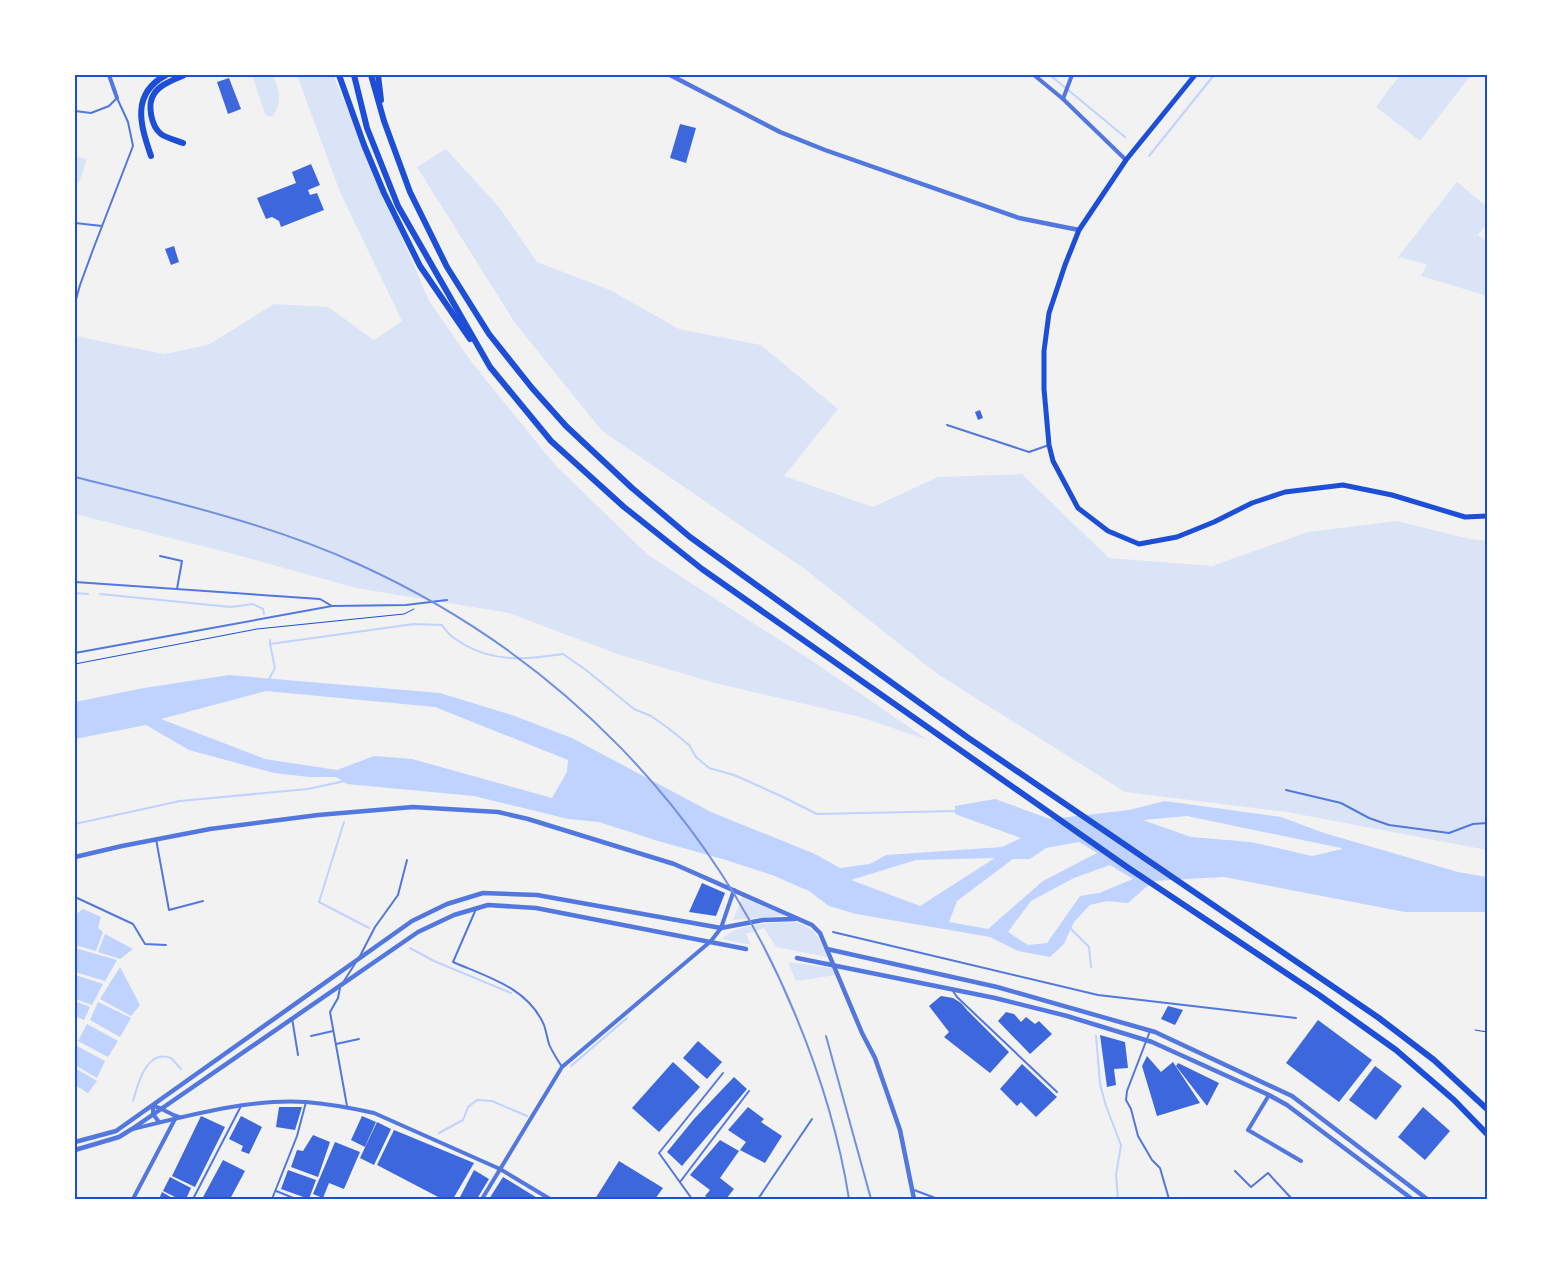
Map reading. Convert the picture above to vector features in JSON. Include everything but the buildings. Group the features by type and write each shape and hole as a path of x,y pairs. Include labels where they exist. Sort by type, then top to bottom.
{"highway":[{"path":"151,156 142,129 141,110 146,93 155,81 166,75"},
{"path":"183,143 161,134 154,124 150,110 153,95 161,87 184,75"},
{"path":"339,75 367,153 384,193 420,266 490,367 551,441 624,507 702,569 959,751 1127,867 1319,995 1396,1050 1454,1100 1487,1134"},
{"path":"354,75 367,128 398,206 490,367"},
{"path":"371,75 384,121 410,192 447,267 489,334 566,426 632,488 690,537 967,737 1379,1018 1434,1060 1487,1110"},
{"path":"378,75 384,121"}],"main road":[{"path":"1195,75 1126,160 1079,230 1049,313 1044,351 1044,389 1049,446 1053,460 1078,508 1108,531 1139,544 1177,537 1252,504 1285,492 1343,485 1392,495 1465,517 1487,516"}],"street":[{"path":"109,75 118,98"},
{"path":"670,75 803,142 1019,218 1079,230"},
{"path":"1034,75 1126,160"},
{"path":"1062,99 1072,76"},
{"path":"75,857 210,829 318,815 413,807 498,812 674,864 812,924 820,933 862,1033 875,1058 891,1103 900,1130 914,1199"},
{"path":"482,1199 562,1067 711,941 721,928 734,890"},
{"path":"75,1142 116,1131 412,921 447,904 483,893 537,895 721,928 763,920 799,919"},
{"path":"75,1150 119,1137 132,1129 418,932 454,915 488,905 536,908 746,949"},
{"path":"827,949 998,987 1150,1031 1292,1096 1427,1199"},
{"path":"797,958 952,989 1067,1016 1147,1040 1287,1105 1412,1199"},
{"path":"1269,1095 1248,1130 1301,1161"},
{"path":"132,1129 181,1117 261,1103 306,1102 348,1108 374,1113 500,1169 550,1199"},
{"path":"153,1106 163,1108 171,1115 181,1117"},
{"path":"153,1106 153,1114 160,1122"},
{"path":"133,1199 176,1119"}],"lane":[{"path":"75,110 92,113 109,106 118,98 128,122 133,146 80,285 75,303"},
{"path":"75,223 102,226"},
{"path":"947,425 1029,452 1049,446"},
{"path":"160,556 182,561 177,589"},
{"path":"75,582 320,599 332,606"},
{"path":"75,653 332,606 406,605 447,600"},
{"path":"1286,790 1341,803 1369,818 1390,825 1449,833 1473,824 1487,823"},
{"path":"156,839 169,910 203,901"},
{"path":"348,1108 330,1012 338,998 338,991 343,982 358,960 375,927 398,895 407,860"},
{"path":"75,897 132,924 145,944 166,945"},
{"path":"476,909 454,962 507,985 519,993 535,1010 544,1025 549,1044 562,1067"},
{"path":"832,932 1098,995 1296,1018"},
{"path":"952,989 957,997 1057,1092"},
{"path":"292,1018 298,1056"},
{"path":"312,1036 333,1031"},
{"path":"1150,1031 1127,1091 1126,1100 1131,1109 1138,1136 1152,1160 1160,1168 1169,1199"},
{"path":"336,1044 359,1039"},
{"path":"692,1199 659,1153 723,1072"},
{"path":"680,1182 749,1091"},
{"path":"272,1199 297,1136 306,1102"},
{"path":"193,1199 241,1106"},
{"path":"758,1199 812,1119"},
{"path":"1235,1171 1251,1187 1268,1173 1292,1199"},
{"path":"912,1190 938,1199"},
{"path":"276,1191 296,1199"}],"path":[{"path":"75,664 257,629 404,614 429,602"},
{"path":"1476,1030 1487,1032"}],"shaded area":[{"path":"252,75 272,75 275,80 279,101 273,116 269,117 265,114"},
{"path":"294,75 333,75 429,301 473,364 556,466 648,555 808,658 928,740 860,717 715,683 620,655 509,613 356,588 230,553 75,514 75,336 164,354 208,345 274,304 328,307 374,340 402,321 340,192 298,78"},
{"path":"1400,75 1471,75 1420,141 1376,107"},
{"path":"446,149 499,207 537,262 610,290 679,329 761,345 838,409 784,476 873,507 938,477 1022,474 1109,558 1212,566 1308,532 1397,521 1470,539 1487,541 1487,850 1287,812 1125,792 936,673 806,570 602,431 515,323 417,167"},
{"path":"75,156 87,159 79,183 75,182"},
{"path":"1457,182 1487,207 1487,224 1478,235 1487,243 1487,296 1421,276 1427,264 1398,257"},
{"path":"742,897 786,916 733,920"},
{"path":"797,922 809,928 816,935 827,957 776,947 764,928 746,934 751,945 722,939 729,933 747,926"},
{"path":"788,962 832,968 836,975 796,981"}],"water":[{"path":"229,675 440,693 512,715 572,738 711,812 815,854 840,868 870,864 886,855 1002,847 1021,838 955,814 955,806 995,799 1050,819 1129,810 1165,801 1281,817 1324,833 1458,872 1487,877 1487,912 1405,912 1224,877 1153,881 1128,903 1107,901 1090,905 1074,922 1064,944 1050,957 1018,951 990,937 856,914 829,906 809,891 772,875 599,822 568,819 474,796 347,784 336,777 309,777 274,773 189,750 146,725 75,739 75,702 144,688","holes":["266,691 435,707 568,760 567,772 552,798 412,759 374,756 337,770 265,759 161,719","1187,816 1342,849 1312,856 1251,842 1191,837 1143,820","1079,842 1097,853 1043,881 988,929 949,922 957,901 1013,859 1030,859 1046,848","995,858 920,906 851,880 916,860","1110,865 1133,879 1099,893 1080,896 1047,943 1028,945 1008,932 1031,901 1074,878"]},
{"path":"83,909 101,917 98,928 103,932 96,951 75,945 75,915"},
{"path":"105,934 133,949 120,959 98,952"},
{"path":"75,948 117,960 105,981 75,972"},
{"path":"120,967 140,1005 131,1016 100,999"},
{"path":"75,975 103,984 92,1005 75,999"},
{"path":"75,1001 90,1007 84,1020 75,1016"},
{"path":"98,1002 131,1018 120,1037 90,1020"},
{"path":"87,1024 118,1041 108,1057 78,1041"},
{"path":"75,1045 105,1061 97,1078 75,1065"},
{"path":"75,1068 97,1081 88,1093 75,1085"}],"waterway":[{"path":"1050,75 1125,137"},
{"path":"1149,156 1214,75"},
{"path":"75,593 88,594"},
{"path":"100,594 231,607 253,604 263,609 264,614"},
{"path":"270,640 270,644 414,624 442,625 449,634 465,645 489,655 526,658 563,654 634,709 651,716 668,728 689,745 696,757 709,768 734,775 817,814 956,811"},
{"path":"269,679 275,668 270,644"},
{"path":"75,824 180,801 308,789 345,781"},
{"path":"344,822 319,902 369,928"},
{"path":"1071,929 1089,947 1091,967"},
{"path":"410,948 434,961 511,993"},
{"path":"571,1066 627,1018"},
{"path":"1096,1036 1100,1084 1121,1145 1116,1175 1118,1199"},
{"path":"133,1101 145,1069 153,1060 161,1057 171,1058 181,1069"},
{"path":"439,1133 463,1120 468,1107 477,1100 492,1101 527,1116"}],"railway":[{"path":"75,477 183,504 254,525 324,549 358,564 430,601 498,644 562,692 620,747 672,806 719,871 760,940 795,1014 813,1059 834,1128 849,1199"},
{"path":"826,1036 871,1199"}]}
